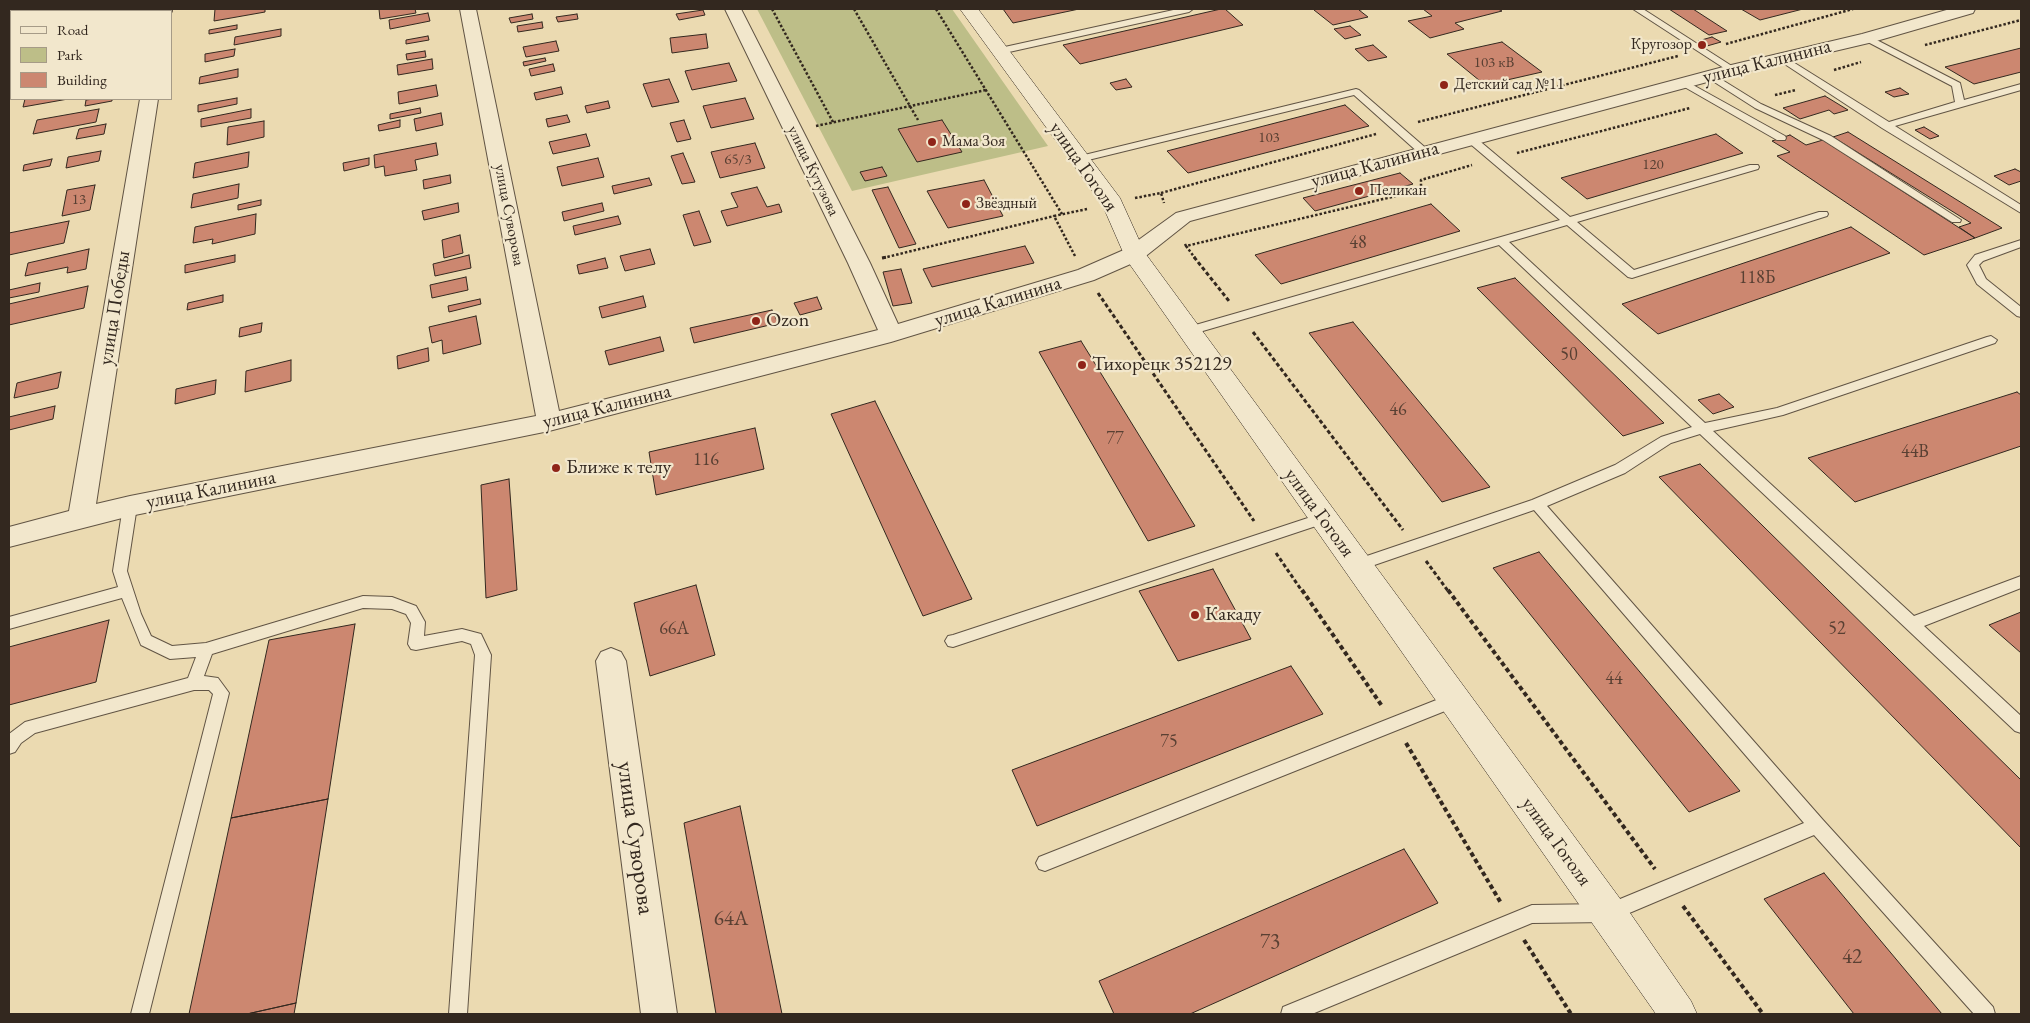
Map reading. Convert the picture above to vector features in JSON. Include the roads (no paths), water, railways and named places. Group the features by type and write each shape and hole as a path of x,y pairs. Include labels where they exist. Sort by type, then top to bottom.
{"main road":[{"name":"улица Гоголя","path":"968,9 1112,203 1134,254 1608,913 1678,1014"}],"street":[{"name":"улица Суворова","path":"468,9 549,422"},
{"name":"улица Кутузова","path":"733,9 859,263 891,334"},
{"name":"улица Калинина","path":"9,537 130,506 549,422 891,334 1086,275 1134,254 1183,217 1733,70 1867,38 1967,9"},
{"name":"улица Победы","path":"81,518 149,100"},
{"name":"улица Суворова","path":"611,661 659,1014"}],"lane":[{"path":"1000,51 1190,9"},
{"path":"1638,9 1733,70"},
{"path":"1867,38 1957,85 1960,104"},
{"path":"1782,59 2021,210"},
{"path":"1711,76 1758,106 1827,138 1956,220"},
{"path":"1684,83 1781,138"},
{"path":"1886,126 2021,87"},
{"path":"1080,159 1356,92 1424,152"},
{"path":"1472,140 1632,274 1824,214"},
{"path":"1189,331 1754,166"},
{"path":"1501,240 2021,726"},
{"path":"2021,243 1979,258 1974,266 1981,280 2021,313"},
{"path":"1357,565 1537,504 1620,469 1666,440 1703,428 1778,412 1991,340"},
{"path":"1537,504 1817,826 1986,1014"},
{"path":"130,506 120,571 134,614 146,640 170,653 206,649 363,602 392,603 411,610 418,622 416,644 462,635 476,639 483,655 458,1014"},
{"path":"953,642 1323,518"},
{"path":"1912,624 2021,582"},
{"path":"9,623 127,591"},
{"path":"194,683 206,649"},
{"path":"9,747 16,738 31,727 194,683 212,683 221,694 140,1014"},
{"path":"1045,863 1454,700"},
{"path":"1290,1014 1532,914 1608,913 1817,826"}],"place":[{"name":"Кругозор","path":"1702,45"},
{"name":"Детский сад №11","path":"1444,85"},
{"name":"Мама Зоя","path":"932,142"},
{"name":"Пеликан","path":"1359,191"},
{"name":"Звёздный","path":"966,204"},
{"name":"Ozon","path":"756,321"},
{"name":"Тихорецк 352129","path":"1082,365"},
{"name":"Ближе к телу","path":"556,468"},
{"name":"Какаду","path":"1195,615"}]}
